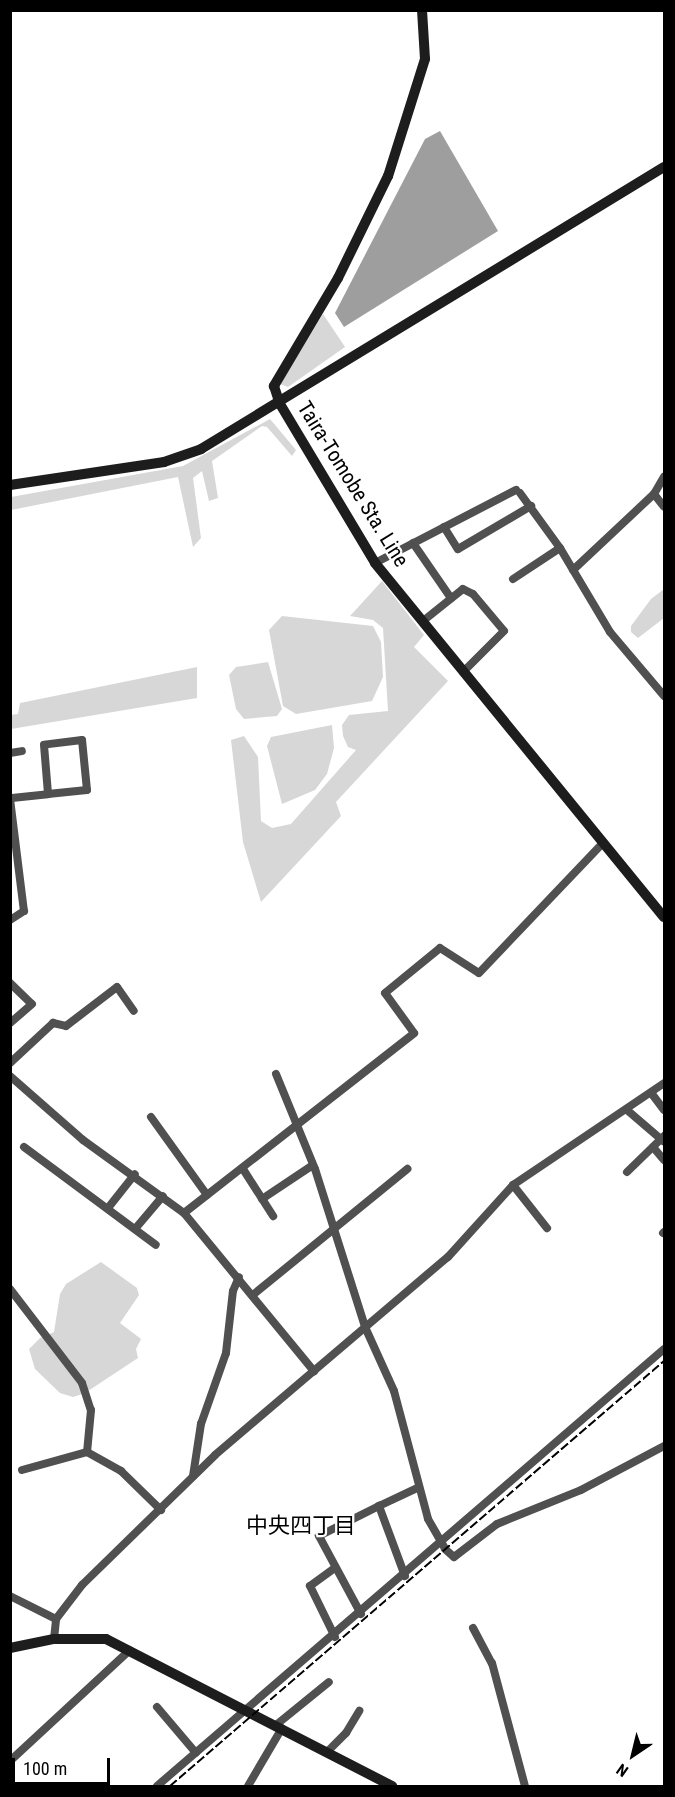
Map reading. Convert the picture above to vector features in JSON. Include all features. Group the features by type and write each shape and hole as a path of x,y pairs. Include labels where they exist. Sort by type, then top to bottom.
{"street":[{"path":"424,12 425,59 397,152 342,269 279,373 274,386 280,404 664,167"},
{"name":"Taira-Tomobe Sta. Line","path":"10,485 172,460 211,444 280,404 375,563 664,917"},
{"path":"573,570 654,494 664,477"},
{"path":"375,563 518,492 531,506 560,548 610,632 664,696"},
{"path":"654,494 664,507"},
{"path":"444,527 458,549 531,506"},
{"path":"413,543 451,598"},
{"path":"513,579 560,548"},
{"path":"423,621 463,590 473,594 504,631 463,672"},
{"path":"10,920 24,911 11,799 87,790 82,740 44,745 48,794"},
{"path":"10,753 21,751"},
{"path":"184,1213 243,1169 293,1124 414,1033 385,993 440,948 479,973 603,843"},
{"path":"10,983 32,1004 10,1023"},
{"path":"10,1063 53,1023 66,1026 117,987 134,1011"},
{"path":"276,1074 293,1124 313,1165 365,1327 394,1391 417,1488 439,1543 454,1557 497,1524 581,1490 664,1446"},
{"path":"10,1076 83,1140 135,1174 184,1213 254,1294 314,1371"},
{"path":"54,1639 56,1619 108,1557 160,1510 193,1476 448,1257 513,1185 652,1094 664,1083"},
{"path":"652,1094 664,1110"},
{"path":"627,1110 663,1139 627,1172"},
{"path":"151,1117 207,1196"},
{"path":"24,1147 156,1245"},
{"path":"652,1147 664,1160"},
{"path":"262,1199 313,1165"},
{"path":"243,1169 273,1216"},
{"path":"254,1294 333,1233 407,1169"},
{"path":"108,1208 135,1174"},
{"path":"513,1185 547,1228"},
{"path":"135,1229 163,1196"},
{"path":"193,1476 201,1424 226,1353 233,1291 239,1276"},
{"path":"10,1289 82,1383 91,1410 87,1452"},
{"path":"157,1786 335,1637 439,1543 664,1349"},
{"path":"22,1470 87,1452 121,1471 160,1510"},
{"path":"361,1614 319,1536 417,1488"},
{"path":"379,1506 405,1576"},
{"path":"335,1568 310,1586 335,1637"},
{"path":"10,1596 56,1619"},
{"path":"473,1628 492,1663 525,1786"},
{"path":"10,1648 54,1639 91,1637 130,1650 392,1786"},
{"path":"10,1761 130,1650"},
{"path":"248,1786 279,1727 329,1682"},
{"path":"157,1707 196,1753"},
{"path":"327,1752 346,1733 359,1711"}],"shaded area":[{"path":"440,131 498,231 344,327 335,313 425,139"},
{"path":"323,314 345,347 288,387 280,384"},
{"path":"270,419 296,450 292,456 267,427 262,426 212,461 218,498 209,501 202,471 193,478 201,538 193,547 178,477 11,510 11,497 183,466"},
{"path":"382,581 424,635 414,647 448,681 336,802 341,816 261,902 243,842 231,740 244,736 258,757 261,821 272,828 291,824 356,750 348,747 343,736 342,725 349,715 388,711 383,628 373,620 350,616"},
{"path":"664,589 664,618 638,638 631,632 631,626 651,599"},
{"path":"282,616 373,626 381,642 383,677 372,701 296,714 283,706 269,630"},
{"path":"268,662 282,709 277,716 244,719 236,709 229,675 236,667"},
{"path":"197,667 197,698 11,729 11,715 18,714 20,703"},
{"path":"332,725 334,748 327,774 315,790 282,804 267,746 271,737"},
{"path":"101,1262 137,1288 139,1295 120,1323 141,1339 136,1349 138,1358 85,1393 73,1397 60,1393 35,1369 29,1349 40,1338 54,1332 60,1294 66,1284"}],"railway":[{"path":"170,1786 664,1361"}],"district":[{"name":"中央四丁目","path":"301,1526"}]}
